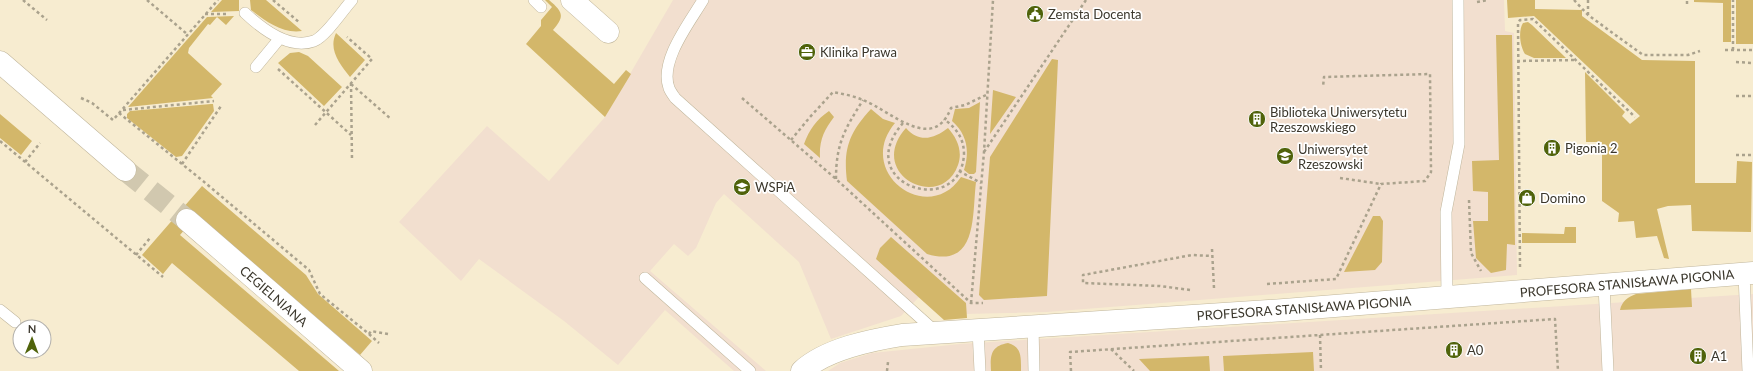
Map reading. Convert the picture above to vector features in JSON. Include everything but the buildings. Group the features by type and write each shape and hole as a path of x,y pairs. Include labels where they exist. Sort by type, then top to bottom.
{"street":[{"path":"572,0 608,32"},
{"path":"0,62 125,170"},
{"name":"CEGIELNIANA","path":"187,220 361,371"},
{"name":"PROFESORA STANISŁAWA PIGONIA","path":"802,371 822,358 855,345 902,335 1447,298 1749,274"}],"lane":[{"path":"245,13 265,30 280,38 297,43 314,41 332,24 352,0"},
{"path":"703,0 670,58 667,78 669,87 675,98 936,332"},
{"path":"1447,298 1446,212 1459,144 1458,0"},
{"path":"256,67 280,38"},
{"path":"1748,371 1749,274"},
{"path":"645,278 750,371"},
{"path":"1604,285 1608,371"},
{"path":"0,310 12,320"},
{"path":"1033,326 1034,371"},
{"path":"974,330 980,371"}],"path":[{"path":"23,0 47,20"},
{"path":"147,0 188,34"},
{"path":"78,96 92,103 113,120 218,0"},
{"path":"273,0 317,39"},
{"path":"974,330 971,303 984,152 986,95 993,0"},
{"path":"984,152 1086,0"},
{"path":"1574,0 1588,15 1643,55 1688,55 1700,51"},
{"path":"1588,0 1588,15"},
{"path":"1733,0 1733,50"},
{"path":"1521,292 1518,210 1518,23 1526,19 1533,19 1635,116"},
{"path":"314,126 372,59 332,24"},
{"path":"1725,50 1753,50"},
{"path":"264,57 351,135"},
{"path":"1517,61 1576,60"},
{"path":"1736,62 1753,62"},
{"path":"1323,87 1324,76 1430,74 1431,172 1425,181 1381,184 1340,178"},
{"path":"351,83 391,119"},
{"path":"351,83 352,160"},
{"path":"791,140 833,92 863,100 903,123 929,130 939,126 951,108 965,105 986,95"},
{"path":"1736,96 1753,96"},
{"path":"742,98 836,179 971,303"},
{"path":"836,179 837,155 840,140 863,100"},
{"path":"123,110 214,101"},
{"path":"182,164 221,106"},
{"path":"120,113 309,270 320,294 379,343"},
{"path":"903,123 893,134 889,148 890,163 896,176 908,186 922,190 936,189 950,183 959,171 964,160 962,142 953,126 944,119"},
{"path":"0,141 163,277"},
{"path":"25,162 40,143"},
{"path":"1736,155 1753,155"},
{"path":"959,171 981,183"},
{"path":"1260,285 1336,279 1381,184"},
{"path":"1469,194 1471,253 1480,270 1498,281 1499,293"},
{"path":"136,255 150,238"},
{"path":"1212,249 1214,288"},
{"path":"1190,290 1160,286 1083,283 1083,275 1192,255 1212,256"},
{"path":"1208,289 1222,288"},
{"path":"1166,292 1196,290"},
{"path":"1071,371 1070,352 1555,319 1558,371"},
{"path":"369,334 371,332 388,334"},
{"path":"1320,335 1321,371"},
{"path":"1110,349 1134,371"}],"shaded area":[{"path":"222,0 239,0 239,11 211,12"},
{"path":"250,0 266,0 302,31 288,31 268,22 251,10"},
{"path":"545,0 549,0 554,4 561,14 561,18 553,30 614,84 626,70 631,74 605,117 526,44 541,26 541,20 552,7"},
{"path":"673,0 1504,0 1505,31 1514,33 1517,275 1047,312 964,314 919,297 901,316 831,339 799,262 724,194 716,203 696,248 688,256 674,244 650,271 766,371 734,371 665,310 618,365 564,321 479,259 461,281 399,222 487,126 549,181 605,117"},
{"path":"1507,0 1535,0 1535,9 1582,10 1582,16 1642,60 1695,61 1695,183 1736,183 1737,161 1752,162 1751,232 1692,231 1691,205 1668,206 1657,209 1669,259 1664,258 1657,236 1636,238 1634,221 1618,222 1619,213 1602,201 1602,142 1586,142 1585,72 1625,112 1622,116 1630,124 1640,116 1534,16 1508,18"},
{"path":"1694,0 1731,0 1731,42 1723,42 1723,3 1694,2"},
{"path":"1736,0 1753,0 1753,44 1736,44"},
{"path":"234,16 226,25 217,17 210,25 208,24 189,48 188,53 222,84 211,96 213,98 128,107 207,17"},
{"path":"1528,22 1566,58 1534,58 1525,54 1521,43 1520,30 1523,23"},
{"path":"336,33 365,60 350,77 339,62 334,51 333,45"},
{"path":"1496,35 1512,35 1515,245 1507,244 1506,270 1491,273 1476,258 1473,221 1488,221 1488,192 1473,191 1472,161 1499,160"},
{"path":"299,52 308,56 342,87 324,106 278,63 290,53"},
{"path":"1052,59 1058,60 1047,296 984,300 979,295 990,157"},
{"path":"993,90 1016,97 990,134"},
{"path":"980,102 976,172 974,174 969,174 964,170 967,156 966,143 961,131 952,121 955,109 969,108"},
{"path":"213,104 214,111 182,156 176,157 127,118 127,114 130,111"},
{"path":"871,109 883,119 895,123 885,141 883,159 889,175 900,187 915,195 931,197 947,191 961,177 976,182 974,209 969,236 964,247 956,254 944,257 927,254 847,181 846,160 849,142 857,126"},
{"path":"829,111 834,117 827,126 823,136 820,146 820,158 804,144 814,125"},
{"path":"0,114 32,141 21,155 0,138"},
{"path":"906,128 916,136 927,138 937,135 948,128 956,140 960,155 958,165 949,179 937,186 923,187 910,182 900,173 894,160 896,145"},
{"path":"202,186 306,275 318,294 372,341 360,355 197,215 180,235 339,371 299,371 172,263 163,274 142,255"},
{"path":"1373,216 1380,216 1383,221 1382,262 1375,270 1344,272"},
{"path":"1565,227 1576,227 1576,243 1522,243 1522,233 1564,234"},
{"path":"891,237 966,303 967,318 944,320 876,259 880,248"},
{"path":"1691,289 1692,307 1620,310 1622,304 1630,296 1636,294"},
{"path":"1753,294 1753,371 828,371 840,363 872,353 960,344"},
{"path":"1008,343 1016,347 1020,353 1021,371 991,371 991,356 993,352 998,346"},
{"path":"1313,352 1314,371 1224,371 1223,356"},
{"path":"1209,356 1210,371 1150,371 1139,359"}],"tunnel":[{"path":"125,170 187,220"}],"place":[{"name":"Zemsta Docenta","path":"1035,14"},
{"name":"Klinika Prawa","path":"807,52"},
{"name":"Biblioteka Uniwersytetu Rzeszowskiego","path":"1257,119"},
{"name":"Pigonia 2","path":"1552,148"},
{"name":"Uniwersytet Rzeszowski","path":"1285,156"},
{"name":"WSPiA","path":"742,187"},
{"name":"Domino","path":"1527,198"},
{"name":"A0","path":"1454,350"},
{"name":"A1","path":"1698,356"}]}
